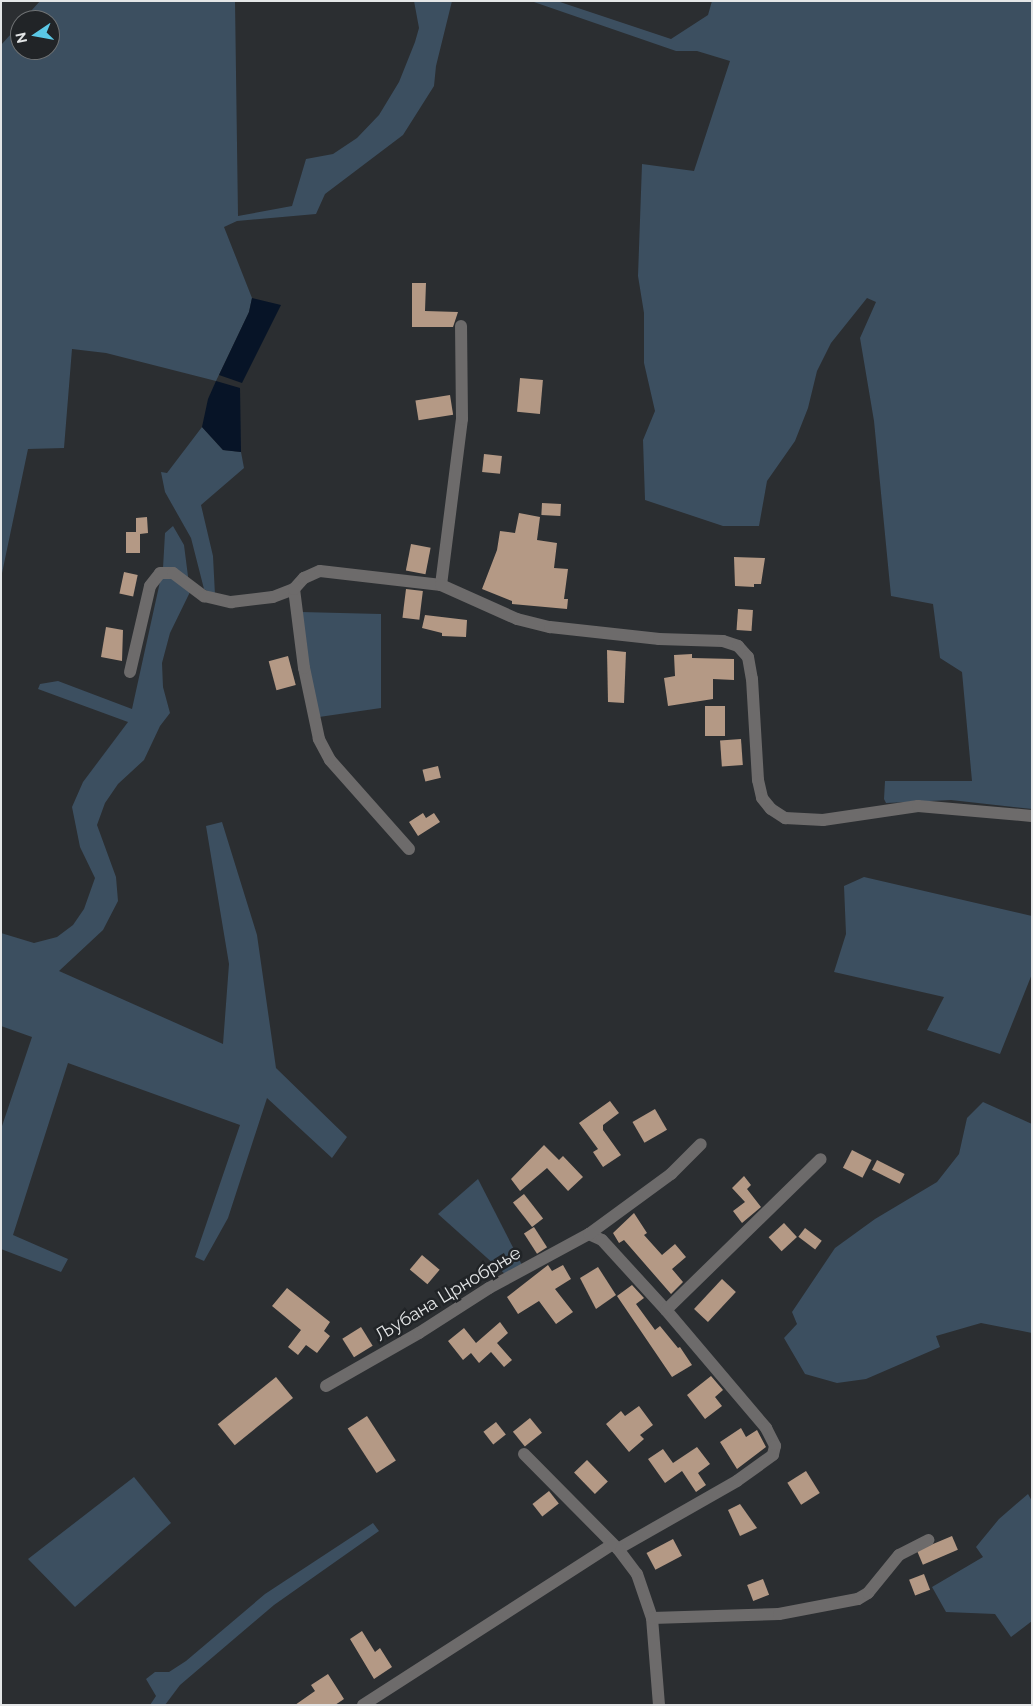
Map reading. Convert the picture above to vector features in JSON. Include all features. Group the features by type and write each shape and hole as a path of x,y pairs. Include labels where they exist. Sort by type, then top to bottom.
{"street":[{"path":"441,585 462,419 461,326"},
{"path":"130,672 150,586 160,573 173,574 204,596 231,602 273,597 294,589 304,578 320,571 441,585 518,619 550,627 658,639 723,641 738,646 748,657 752,680 758,780 762,798 771,810 785,818 823,820 918,806 1032,816"},
{"path":"294,589 304,668 319,739 330,760 409,849"},
{"name":"Љубана Црнобрње","path":"326,1386 489,1288 589,1234 671,1174 700,1144"},
{"path":"666,1310 821,1159"},
{"path":"363,1705 614,1547 737,1481 773,1455 775,1446 766,1428 666,1310 602,1240 589,1234"},
{"path":"524,1454 614,1547 637,1574 652,1618 659,1705"},
{"path":"652,1618 779,1614 858,1599 868,1593 899,1555 928,1540"}],"shaded area":[{"path":"40,1 235,1 238,216 292,206 306,159 333,154 357,138 379,115 399,82 419,28 414,1 452,1 436,66 434,86 403,135 325,194 316,214 237,221 224,227 252,298 249,312 216,381 106,353 72,349 64,448 28,449 1,578 1,45 10,35 10,60 60,60 60,10 32,10"},
{"path":"531,1 557,1 671,39 708,15 712,1 1032,1 1032,809 951,800 886,803 884,799 885,781 972,781 962,672 940,658 933,604 891,596 874,421 860,338 876,302 867,298 831,343 817,371 808,408 795,441 767,481 759,526 723,526 645,500 643,440 655,411 644,363 644,313 638,276 642,164 694,171 730,61 697,51 676,51"},
{"path":"252,298 281,305 242,383 219,375 249,312"},
{"path":"216,381 240,388 241,452 223,450 202,427 208,399"},
{"path":"202,427 223,450 241,452 244,468 201,505 213,556 215,595 204,589 191,538 165,492 161,472 167,473"},
{"path":"173,526 184,545 190,592 170,633 162,663 163,687 170,713 160,726 144,760 118,784 105,803 97,825 116,877 118,901 103,930 59,971 223,1044 229,964 206,826 222,822 257,935 276,1068 347,1137 332,1158 267,1098 228,1218 204,1261 195,1257 240,1125 68,1063 13,1235 68,1259 61,1272 1,1249 1,1129 32,1037 1,1026 1,933 34,943 57,937 73,925 84,909 95,878 80,847 72,807 83,782 128,722 38,689 40,684 58,681 132,709 163,568 165,533"},
{"path":"301,612 381,614 381,708 319,717 308,669"},
{"path":"864,877 1032,916 1032,974 1000,1054 927,1030 944,997 834,972 846,934 844,886"},
{"path":"983,1102 1032,1124 1032,1333 981,1323 936,1336 940,1347 866,1379 837,1383 805,1374 784,1338 797,1324 792,1312 835,1248 875,1219 937,1182 959,1154 967,1118"},
{"path":"478,1179 522,1265 505,1274 438,1214"},
{"path":"134,1477 171,1523 75,1607 28,1559"},
{"path":"1028,1494 1032,1501 1032,1621 1011,1637 995,1614 946,1612 932,1587 983,1557 976,1547 999,1519"},
{"path":"373,1523 379,1531 274,1605 180,1685 165,1705 150,1705 156,1696 146,1679 155,1672 169,1672 186,1661 265,1594"}],"building":[{"path":"412,283 426,283 425,311 458,312 453,327 412,327"},
{"path":"520,378 543,380 540,414 517,412"},
{"path":"450,395 453,415 419,420 415,400"},
{"path":"484,454 502,456 500,474 482,472"},
{"path":"542,503 561,504 560,516 541,515"},
{"path":"519,513 540,517 537,540 557,543 554,568 568,569 564,599 568,599 567,609 512,604 512,601 482,589 497,550 500,531 515,533"},
{"path":"147,517 148,533 140,534 140,553 126,553 126,532 136,532 136,518"},
{"path":"411,544 431,548 425,574 406,571"},
{"path":"734,557 765,558 761,584 754,584 754,587 735,586"},
{"path":"124,572 138,575 133,596 119,594"},
{"path":"406,589 423,591 419,620 402,618"},
{"path":"738,609 753,610 751,631 737,630"},
{"path":"425,615 467,620 466,637 442,636 442,633 422,628"},
{"path":"106,627 123,630 122,661 101,657"},
{"path":"607,650 626,652 624,703 608,702"},
{"path":"692,654 692,658 734,659 734,680 713,679 713,699 668,706 664,678 675,676 674,655"},
{"path":"288,656 296,685 276,690 269,661"},
{"path":"705,706 725,706 725,736 705,736"},
{"path":"741,739 743,765 722,766 720,740"},
{"path":"438,766 441,778 425,782 422,770"},
{"path":"423,813 426,818 434,813 440,822 418,836 409,822"},
{"path":"610,1101 619,1113 603,1125 603,1130 621,1155 603,1167 593,1152 598,1149 579,1123"},
{"path":"655,1109 667,1130 644,1143 632,1122"},
{"path":"544,1145 559,1160 563,1156 583,1177 568,1191 547,1168 520,1191 511,1179"},
{"path":"852,1150 872,1160 863,1178 843,1168"},
{"path":"877,1160 905,1174 900,1184 872,1170"},
{"path":"744,1176 751,1185 747,1189 761,1207 742,1223 733,1211 745,1202 732,1188"},
{"path":"524,1194 543,1218 532,1227 513,1203"},
{"path":"634,1213 647,1233 644,1235 662,1255 675,1244 686,1257 672,1269 683,1282 671,1294 624,1240 619,1243 613,1233"},
{"path":"784,1223 797,1237 782,1251 769,1237"},
{"path":"534,1227 547,1247 537,1254 524,1234"},
{"path":"805,1228 822,1241 815,1249 798,1237"},
{"path":"422,1255 440,1270 427,1284 410,1270"},
{"path":"548,1265 552,1271 563,1265 571,1279 555,1289 573,1312 556,1324 539,1301 518,1314 507,1297"},
{"path":"598,1267 616,1295 596,1309 580,1278"},
{"path":"722,1279 736,1292 708,1322 694,1309"},
{"path":"632,1285 644,1298 636,1304 655,1330 660,1326 678,1348 680,1347 692,1365 672,1377 617,1296"},
{"path":"287,1288 330,1322 324,1331 330,1336 317,1353 306,1345 298,1355 288,1347 301,1330 272,1306"},
{"path":"500,1322 508,1333 497,1343 512,1360 504,1367 491,1352 479,1363 471,1353 463,1360 448,1341 464,1328 476,1343"},
{"path":"361,1327 373,1346 354,1357 342,1339"},
{"path":"711,1376 723,1390 715,1397 722,1406 705,1419 687,1395"},
{"path":"276,1377 293,1398 235,1445 218,1424"},
{"path":"639,1406 653,1425 640,1435 644,1439 629,1452 606,1424 621,1411 625,1416"},
{"path":"367,1416 396,1460 377,1473 348,1429"},
{"path":"530,1418 542,1433 525,1447 513,1432"},
{"path":"496,1422 506,1435 493,1444 483,1432"},
{"path":"741,1428 746,1437 757,1430 766,1447 737,1469 720,1442"},
{"path":"697,1447 710,1464 698,1473 706,1485 696,1492 682,1471 665,1483 648,1459 663,1449 673,1463"},
{"path":"587,1460 608,1482 595,1494 574,1473"},
{"path":"806,1471 820,1493 801,1505 787,1483"},
{"path":"549,1491 559,1504 542,1517 532,1504"},
{"path":"740,1504 757,1528 740,1536 728,1510"},
{"path":"952,1536 958,1550 923,1565 917,1551"},
{"path":"673,1539 682,1556 655,1570 647,1553"},
{"path":"924,1574 930,1590 915,1596 909,1580"},
{"path":"763,1579 769,1595 753,1601 747,1585"},
{"path":"362,1631 375,1652 380,1648 392,1667 374,1679 350,1639"},
{"path":"328,1674 344,1699 335,1705 295,1705 315,1691 311,1685"}]}
